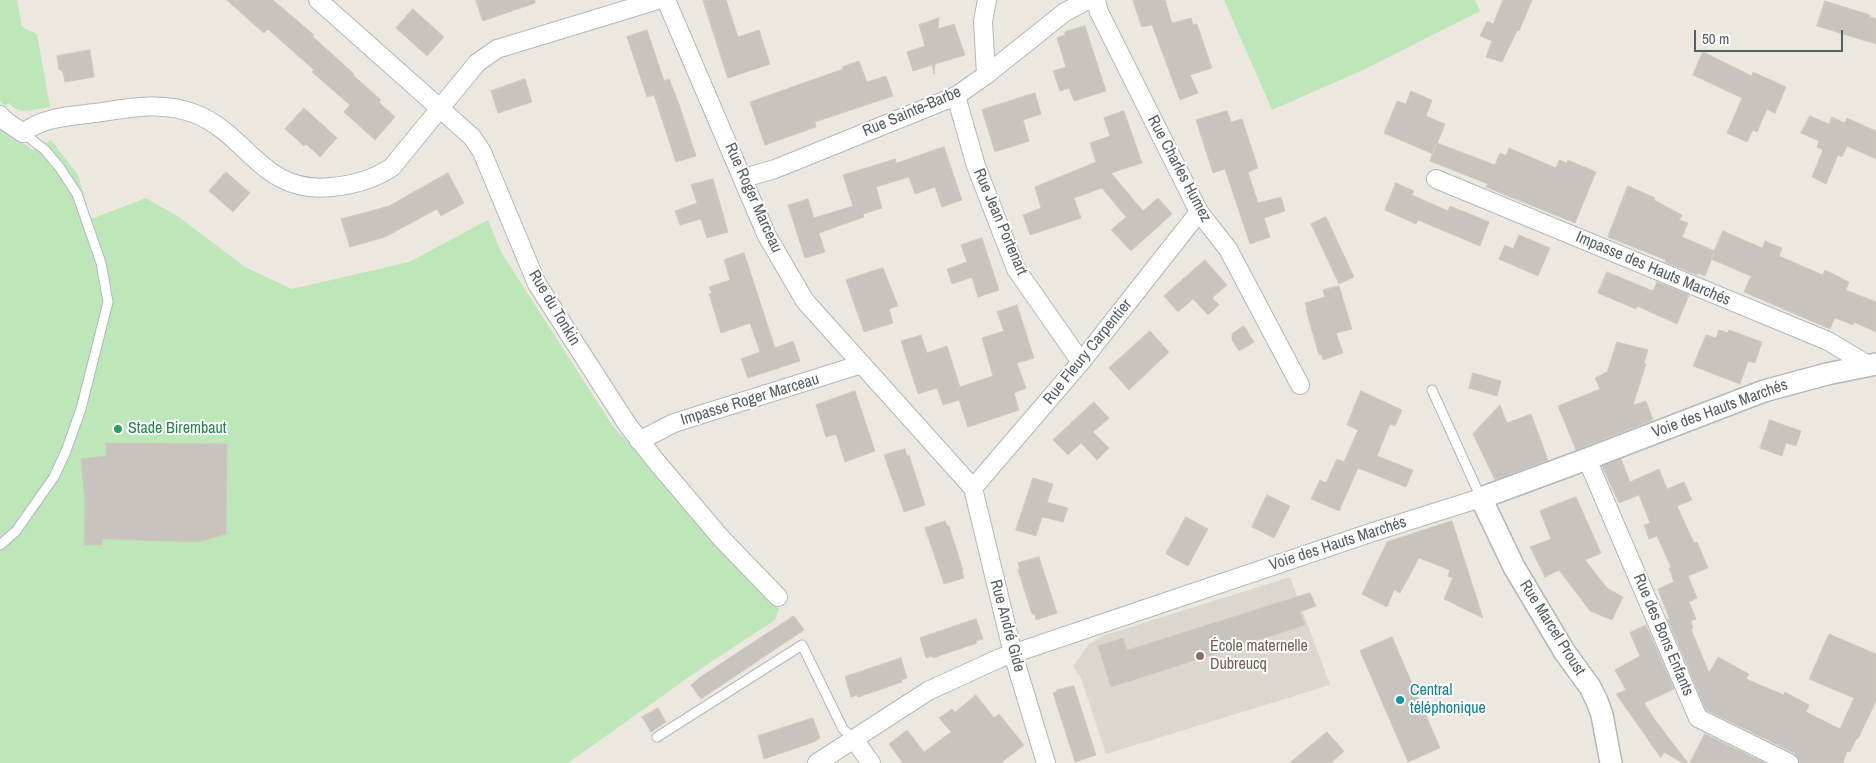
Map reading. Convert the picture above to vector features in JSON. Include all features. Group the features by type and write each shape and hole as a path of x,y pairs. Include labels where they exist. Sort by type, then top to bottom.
{"street":[{"name":"Rue du Tonkin","path":"318,0 472,136 482,152 536,284 639,440 721,538 778,597"},
{"path":"0,115 23,133 38,124 63,118 149,105 173,107 194,113 212,122 276,177 301,187 323,188 365,181 392,167 477,63 497,49 658,0"},
{"name":"Rue Roger Marceau","path":"666,0 744,178 767,236 805,301 973,488"},
{"path":"986,75 983,21 987,0"},
{"name":"Rue Sainte-Barbe","path":"744,178 775,169 956,96 986,75 1064,12 1088,0"},
{"name":"Rue Charles Humez","path":"1096,0 1099,12 1199,212 1228,249 1300,385"},
{"name":"Rue Jean Portenart","path":"956,96 976,166 1016,269 1082,362"},
{"name":"Impasse des Hauts Marchés","path":"1436,179 1828,341 1872,365"},
{"name":"Rue Fleury Carpentier","path":"973,488 1082,362 1199,212"},
{"name":"Impasse Roger Marceau","path":"639,440 674,423 862,364"},
{"name":"Voie des Hauts Marchés","path":"817,763 928,691 1000,658 1063,635 1481,498 1764,391 1827,374 1872,365"},
{"name":"Rue des Bons Enfants","path":"1587,459 1698,718 1789,763"},
{"name":"Rue André Gide","path":"973,488 1013,654 1046,763"},
{"name":"Rue Marcel Proust","path":"1481,498 1514,568 1564,651 1590,687 1597,701 1604,724 1611,763"},
{"path":"854,739 871,763"}],"lane":[{"path":"0,545 22,523 54,477 66,451 81,409 108,302 101,263 77,194 60,168 45,150 23,133"},
{"path":"1432,390 1481,498"},
{"path":"657,738 802,645 843,729 854,739"}],"shaded area":[{"name":"École maternelle Dubreucq","path":"1290,577 1330,685 1106,754 1081,678 1073,666 1088,645 1105,635"}],"green space":[{"path":"0,0 17,0 22,27 37,34 50,107 22,111 9,103 4,106 0,101"},
{"path":"1224,0 1475,0 1480,11 1363,70 1272,110"},
{"path":"0,127 33,150 51,140 78,175 91,219 146,198 179,217 245,267 292,289 409,262 488,220 501,252 612,425 779,609 775,620 699,670 568,763 0,763"}],"building":[{"path":"227,0 273,0 314,35 312,36 381,100 379,102 395,117 375,140 344,112 350,105 312,72 314,70 268,29 264,33"},
{"path":"476,0 535,0 535,3 483,21"},
{"path":"703,0 726,0 738,37 759,30 770,64 728,78"},
{"path":"1133,0 1165,0 1172,23 1191,18 1193,25 1197,24 1212,68 1190,75 1198,93 1180,100 1152,25 1142,27"},
{"path":"1503,0 1532,0 1519,31 1517,31 1502,62 1486,57 1492,41 1480,36 1487,21 1493,24"},
{"path":"1825,1 1870,15 1870,17 1876,19 1876,44 1817,26"},
{"path":"413,9 444,37 427,56 396,28"},
{"path":"939,18 938,29 954,24 965,55 935,64 934,74 932,65 913,71 907,52 925,46 919,25"},
{"path":"1085,26 1106,91 1074,101 1069,88 1060,91 1053,71 1066,67 1057,38 1065,35 1065,32"},
{"path":"647,30 664,81 669,79 679,104 696,156 676,162 654,95 647,97 627,37"},
{"path":"90,50 94,77 65,82 63,72 59,69 57,56"},
{"path":"1703,52 1752,76 1753,72 1786,87 1775,113 1767,109 1757,132 1753,130 1747,142 1727,133 1742,98 1693,75"},
{"path":"859,61 867,82 886,76 893,96 815,122 816,127 765,145 750,102 843,69 843,67"},
{"path":"525,79 532,102 498,113 491,91"},
{"path":"1411,91 1432,100 1426,116 1445,124 1433,154 1384,133 1397,101 1406,104"},
{"path":"1035,93 1041,114 1023,120 1029,141 995,152 982,110"},
{"path":"304,108 337,138 320,157 285,129"},
{"path":"1124,111 1142,163 1111,173 1143,211 1158,198 1172,214 1131,251 1111,230 1126,217 1102,188 1074,198 1081,218 1030,235 1023,215 1041,208 1035,187 1096,162 1090,143 1110,136 1104,118"},
{"path":"1227,111 1231,122 1242,119 1258,168 1248,172 1258,203 1281,197 1285,211 1264,218 1270,237 1250,244 1225,169 1213,173 1196,120"},
{"path":"1810,116 1829,124 1832,117 1845,123 1847,118 1876,131 1876,159 1847,146 1842,157 1838,155 1826,184 1812,177 1823,150 1817,147 1819,141 1801,133"},
{"path":"1437,143 1495,165 1500,153 1506,156 1509,148 1556,168 1559,160 1567,163 1568,160 1596,172 1575,223 1486,187 1488,184 1430,161"},
{"path":"944,147 962,200 942,207 935,187 915,194 909,177 876,187 882,208 863,214 864,217 819,233 825,252 805,258 788,205 808,199 814,218 853,206 843,175 895,159 896,163"},
{"path":"226,172 250,193 233,212 209,191"},
{"path":"448,173 464,203 441,216 437,209 385,237 350,247 341,219 389,206"},
{"path":"713,179 728,232 707,238 701,219 680,225 675,211 697,203 691,185"},
{"path":"1396,183 1414,191 1412,195 1448,211 1450,206 1489,222 1480,246 1418,220 1416,224 1385,210"},
{"path":"1628,186 1655,198 1654,200 1682,215 1679,220 1688,223 1682,237 1715,251 1705,276 1698,273 1697,275 1665,262 1666,260 1608,237"},
{"path":"1326,217 1354,277 1339,284 1311,224"},
{"path":"1723,231 1762,248 1765,241 1782,248 1779,256 1823,275 1825,270 1849,282 1846,290 1876,302 1876,332 1854,322 1853,325 1835,318 1830,329 1744,292 1751,276 1711,259"},
{"path":"1519,235 1550,248 1538,276 1499,259 1505,245 1513,249"},
{"path":"982,238 999,290 978,297 972,277 952,284 947,269 967,262 961,245"},
{"path":"744,253 775,348 793,341 800,361 748,378 741,359 760,352 750,323 721,333 709,294 712,293 709,287 730,280 724,260"},
{"path":"1205,260 1227,285 1212,298 1219,305 1208,315 1193,299 1178,312 1164,296"},
{"path":"883,268 898,306 889,309 893,323 864,332 846,280"},
{"path":"1607,272 1653,291 1657,282 1689,295 1677,324 1637,306 1636,309 1598,293"},
{"path":"1339,286 1352,329 1336,333 1343,353 1323,360 1321,354 1319,355 1305,303 1325,297 1323,290"},
{"path":"1017,305 1034,358 1017,363 1026,388 1014,393 1019,410 968,427 959,400 943,405 937,388 918,394 901,341 921,335 927,353 947,346 960,387 993,376 982,338 1004,331 997,312"},
{"path":"1244,326 1254,342 1239,351 1232,340 1232,334"},
{"path":"1719,330 1728,333 1729,330 1762,342 1755,363 1748,361 1740,384 1693,366 1706,335 1716,338"},
{"path":"1150,331 1169,352 1129,390 1109,368"},
{"path":"1617,342 1648,350 1644,363 1646,364 1633,405 1646,401 1653,420 1576,450 1558,406 1600,389 1595,378 1607,372"},
{"path":"1473,373 1501,381 1497,396 1469,388"},
{"path":"855,391 875,451 845,462 836,434 826,437 816,405"},
{"path":"1361,391 1402,410 1395,426 1390,424 1377,456 1413,470 1406,487 1358,468 1339,511 1311,499 1320,480 1326,483 1337,459 1344,462 1358,430 1347,425"},
{"path":"1094,402 1109,418 1093,432 1109,448 1097,460 1081,443 1068,455 1053,440"},
{"path":"1500,405 1507,423 1531,414 1548,460 1495,480 1473,434"},
{"path":"1770,420 1801,431 1796,446 1786,443 1782,456 1760,448"},
{"path":"106,443 227,444 226,534 198,542 102,539 102,545 84,545 85,505 81,459 106,456"},
{"path":"905,449 907,456 909,455 925,505 904,512 884,455"},
{"path":"1621,459 1630,482 1659,469 1667,489 1684,482 1692,500 1677,506 1694,543 1697,542 1708,568 1688,576 1697,598 1689,602 1696,619 1691,621 1693,628 1691,629 1709,673 1718,657 1749,674 1746,679 1784,695 1785,692 1809,705 1806,712 1840,729 1854,698 1809,679 1829,634 1876,654 1876,701 1858,739 1856,739 1850,752 1847,751 1843,763 1800,763 1794,753 1706,710 1667,618 1670,620 1658,589 1674,582 1669,568 1671,567 1657,536 1649,539 1644,525 1650,523 1639,495 1619,503 1602,466"},
{"path":"1033,478 1053,484 1047,502 1068,508 1063,522 1042,517 1036,536 1016,530"},
{"path":"1267,495 1290,506 1274,538 1252,527"},
{"path":"1576,497 1601,553 1585,560 1607,588 1623,597 1612,620 1590,611 1559,570 1545,577 1530,547 1551,539 1540,511"},
{"path":"1186,517 1208,529 1188,566 1166,554"},
{"path":"945,521 947,526 949,526 964,578 944,584 925,528"},
{"path":"1452,521 1483,618 1444,599 1453,578 1448,576 1450,570 1419,558 1400,593 1394,590 1387,607 1362,594 1387,542"},
{"path":"1039,557 1057,613 1036,620 1035,614 1032,614 1018,570 1020,569 1018,563"},
{"path":"1310,593 1316,606 1300,612 1305,625 1111,687 1098,646 1123,638 1127,650"},
{"path":"794,616 804,630 701,699 691,685"},
{"path":"976,619 983,639 976,641 977,643 933,658 932,656 926,658 920,638"},
{"path":"1646,625 1674,689 1644,703 1688,763 1683,763 1664,752 1661,758 1616,694 1626,690 1615,670 1640,656 1630,633"},
{"name":"Central téléphonique","path":"1392,637 1440,748 1408,762 1360,651"},
{"path":"901,658 907,678 901,680 902,682 858,697 857,695 851,697 845,677"},
{"path":"1074,686 1096,755 1075,762 1053,693 1057,690"},
{"path":"976,695 994,718 999,714 1024,745 1001,763 903,763 889,744 907,730 924,752 951,732 939,718 952,709 955,712"},
{"path":"658,708 666,722 651,732 642,717"},
{"path":"813,718 820,738 814,742 764,759 758,736"},
{"path":"1327,732 1344,751 1331,763 1290,763"},
{"path":"1705,734 1765,763 1690,763"}],"place":[{"name":"Stade Birembaut","path":"118,429"},
{"name":"École maternelle Dubreucq","path":"1200,656"},
{"name":"Central téléphonique","path":"1400,700"}]}
